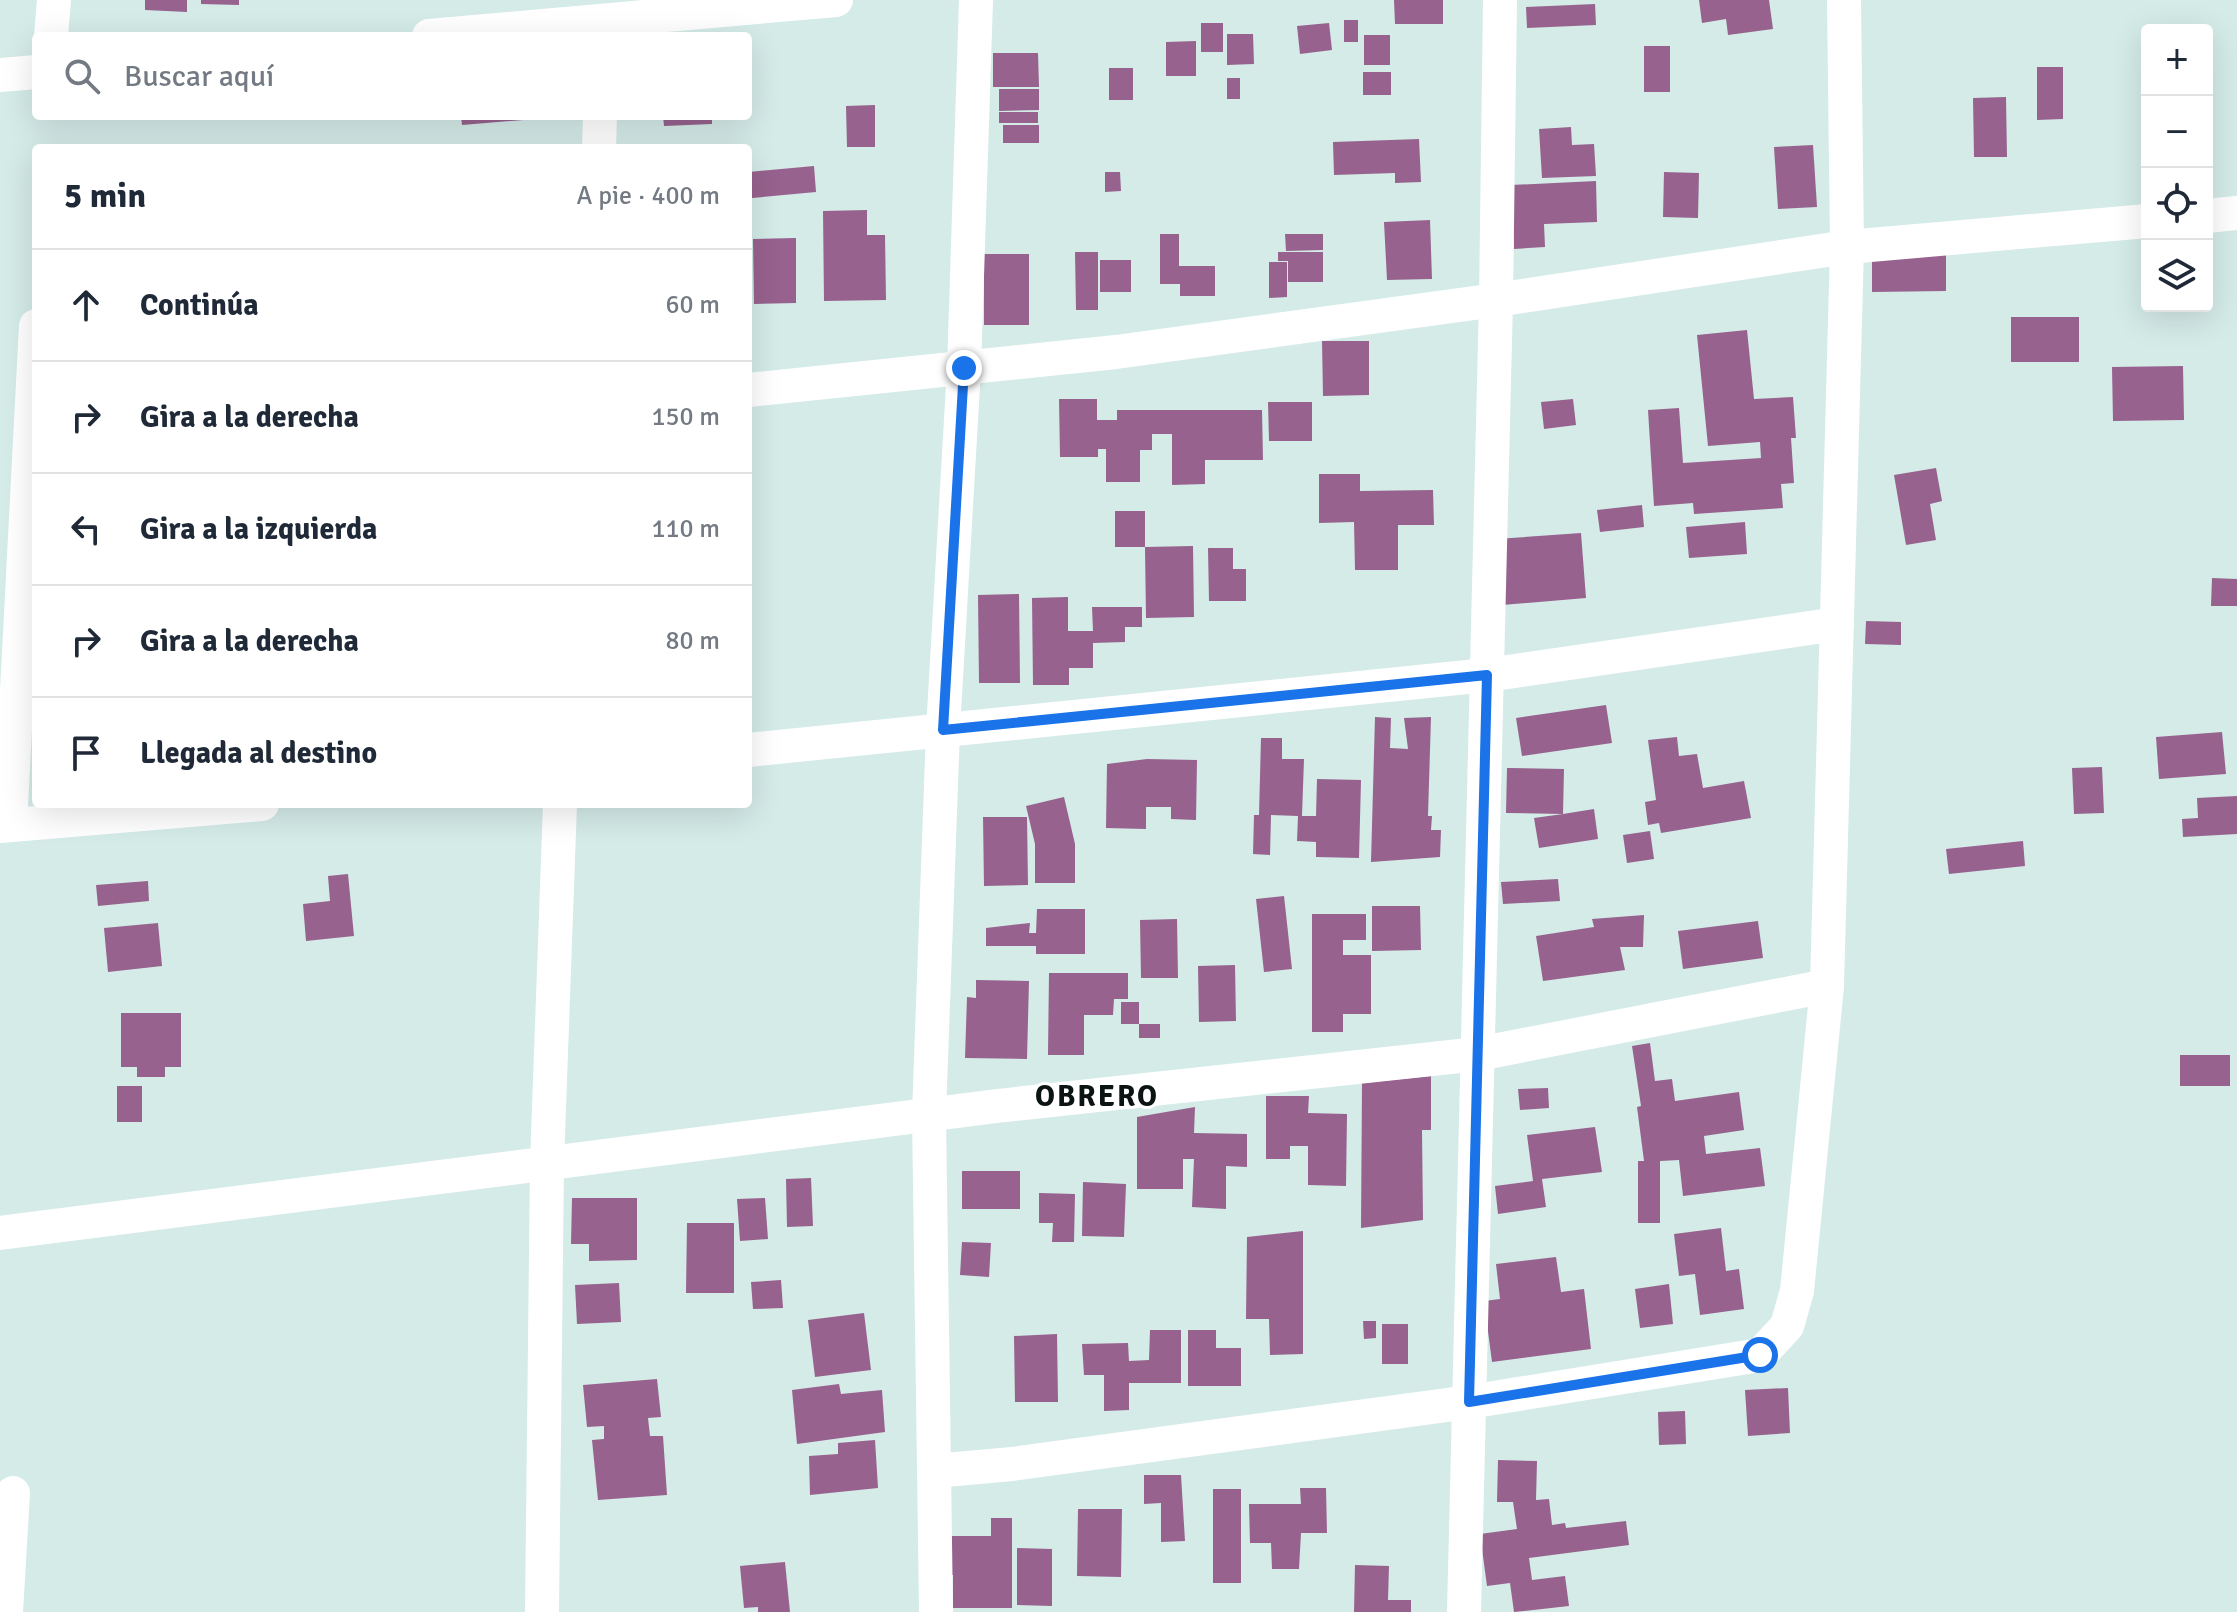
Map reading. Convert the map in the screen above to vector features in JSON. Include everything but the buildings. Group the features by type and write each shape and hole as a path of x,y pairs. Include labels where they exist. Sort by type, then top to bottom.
{"street":[{"path":"51,32 54,0"},
{"path":"470,32 836,0"},
{"path":"936,1612 929,1114 943,730 964,368 976,0"},
{"path":"1464,1612 1496,300 1500,0"},
{"path":"934,1471 1012,1464 1469,1402 1760,1355 1787,1326 1797,1291 1827,986 1847,247 1844,0"},
{"path":"0,75 32,72"},
{"path":"599,144 600,120"},
{"path":"2213,215 2237,213"},
{"path":"752,390 1116,352 1496,300 1847,247 2141,222"},
{"path":"32,365 22,463 5,826 215,808"},
{"path":"752,750 1487,675 1837,624"},
{"path":"542,1612 547,1163 560,808"},
{"path":"0,1233 929,1114 1478,1054 1827,986"},
{"path":"6,1612 13,1493"}],"district":[{"name":"OBRERO","path":"1097,1096"}],"route":[{"path":"964,368 943,730 1487,675 1469,1402 1760,1355"}]}
